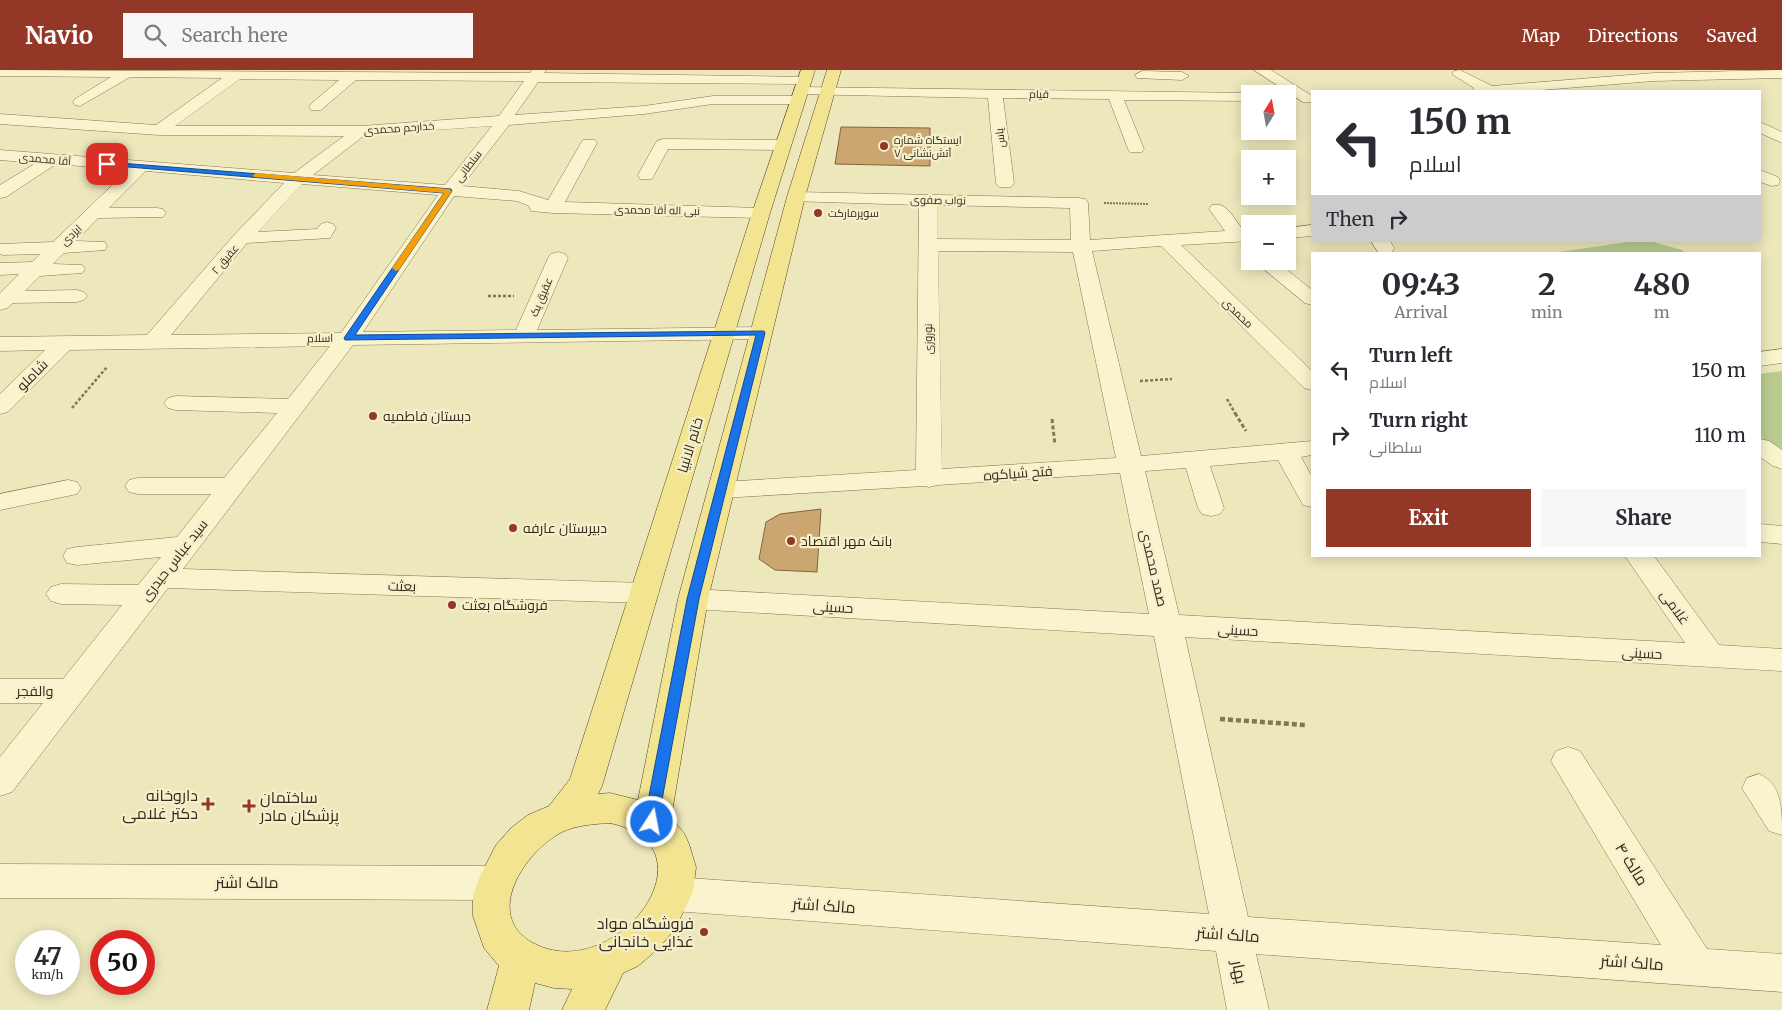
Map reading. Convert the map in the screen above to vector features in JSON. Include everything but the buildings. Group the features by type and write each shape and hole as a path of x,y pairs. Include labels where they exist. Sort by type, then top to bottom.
{"main road":[{"path":"652,822 693,599 796,197 831,80"},
{"name":"خاتم الانبیا","path":"562,816 585,786 761,213 803,85"},
{"path":"610,808 632,813 652,822 666,836 674,853 677,872 674,894 661,921 638,944 609,961 578,970 547,969 521,959 504,945 494,926 490,905 494,883 505,861 520,843 540,827 562,816 586,809 610,808"},
{"path":"508,1010 521,959"},
{"path":"583,1010 609,961"}],"street":[{"path":"1261,70 1310,99"},
{"path":"1640,70 1682,90"},
{"path":"0,72 179,74 241,72 455,76 537,74 803,85"},
{"path":"159,130 241,72"},
{"path":"74,87 99,73"},
{"path":"80,102 128,73"},
{"path":"1140,73 1182,76"},
{"path":"1140,73 1152,95"},
{"path":"155,89 179,74"},
{"name":"سلطانی","path":"348,338 445,198 505,120 537,74"},
{"path":"1459,74 1483,90"},
{"path":"316,107 353,75"},
{"path":"445,93 455,76"},
{"path":"1496,90 1654,77 1779,76"},
{"path":"1061,79 1065,94"},
{"name":"قیام","path":"803,85 831,80 995,93 1241,98"},
{"path":"1097,80 1109,95 1136,149"},
{"name":"خدارحم محمدی","path":"0,119 159,130 361,131 644,110 690,110 723,99 803,85"},
{"name":"یاس","path":"995,93 1005,183"},
{"path":"1296,98 1310,99"},
{"path":"1761,128 1782,138"},
{"name":"عقیق ۲","path":"154,341 242,238 297,179 361,131"},
{"path":"553,208 589,143"},
{"path":"646,175 663,144 783,145"},
{"name":"آقا محمدی","path":"0,155 297,179 445,198"},
{"path":"0,193 53,159"},
{"name":"ایزدی","path":"6,293 59,248 142,166"},
{"name":"نواب صفوی","path":"796,197 1079,203"},
{"path":"383,200 445,198"},
{"name":"نبی اله آقا محمدی","path":"445,198 553,208 761,213"},
{"name":"نوروزی","path":"928,200 929,479"},
{"name":"صمد محمدی","path":"1079,203 1080,246 1168,626 1233,934"},
{"path":"1218,209 1240,236"},
{"path":"95,213 157,213"},
{"path":"261,218 288,217"},
{"path":"242,238 323,234 323,220"},
{"path":"79,228 127,228"},
{"path":"1296,233 1311,232"},
{"path":"928,245 1080,246 1240,236"},
{"name":"محمدی","path":"1166,241 1236,312 1311,382"},
{"path":"3,250 98,246"},
{"name":"عقیق یک","path":"524,336 558,258"},
{"path":"0,269 75,269"},
{"path":"1275,270 1311,298"},
{"path":"6,293 77,296"},
{"name":"اسلام","path":"0,344 761,333"},
{"name":"سید عباس حیدری","path":"0,782 348,338"},
{"name":"شاملو","path":"0,407 64,343"},
{"path":"1761,359 1782,356"},
{"path":"176,403 294,406"},
{"path":"1761,447 1782,461"},
{"name":"فتح شیاکوه","path":"722,490 929,479 1130,465 1286,452 1311,448"},
{"path":"1286,452 1311,497"},
{"path":"1196,460 1211,508"},
{"path":"138,486 232,486"},
{"path":"0,502 68,488"},
{"path":"1761,533 1782,535"},
{"path":"77,556 186,545"},
{"name":"غلامی","path":"1640,557 1711,657"},
{"name":"بعثت","path":"61,594 153,586 644,594"},
{"name":"حسینی","path":"693,599 1782,660"},
{"name":"والفجر","path":"0,691 71,691"},
{"name":"مالک ۴","path":"1568,761 1696,967"},
{"path":"1759,788 1782,820"},
{"name":"مالک اشتر","path":"0,881 494,883"},
{"name":"مالک اشتر","path":"674,894 1782,973"},
{"name":"بهار","path":"1233,934 1248,1010"}],"path":[{"path":"1079,203 1149,204"},
{"path":"72,408 129,342"},
{"path":"1227,399 1261,454"},
{"path":"1187,717 1305,725"}],"green space":[{"path":"1627,242 1654,242 1684,252 1560,252"},
{"path":"1782,371 1782,452 1761,438 1761,374"}],"slow traffic":[{"path":"256,175 449,191 396,268"}],"place":[{"name":"ایستگاه شماره ۷ آتش‌نشانی","path":"884,146"},
{"name":"سوپرمارکت","path":"818,213"},
{"name":"دبستان فاطمیه","path":"373,416"},
{"name":"دبیرستان عارفه","path":"513,528"},
{"name":"بانک مهر اقتصاد","path":"791,541"},
{"name":"فروشگاه بعثت","path":"452,605"},
{"name":"داروخانه دکتر غلامی","path":"208,804"},
{"name":"ساختمان پزشکان مادر","path":"249,806"},
{"name":"فروشگاه مواد غذایی خانجانی","path":"704,932"}],"route":[{"path":"107,164 449,191 348,338 761,333 693,599 652,822"}]}
